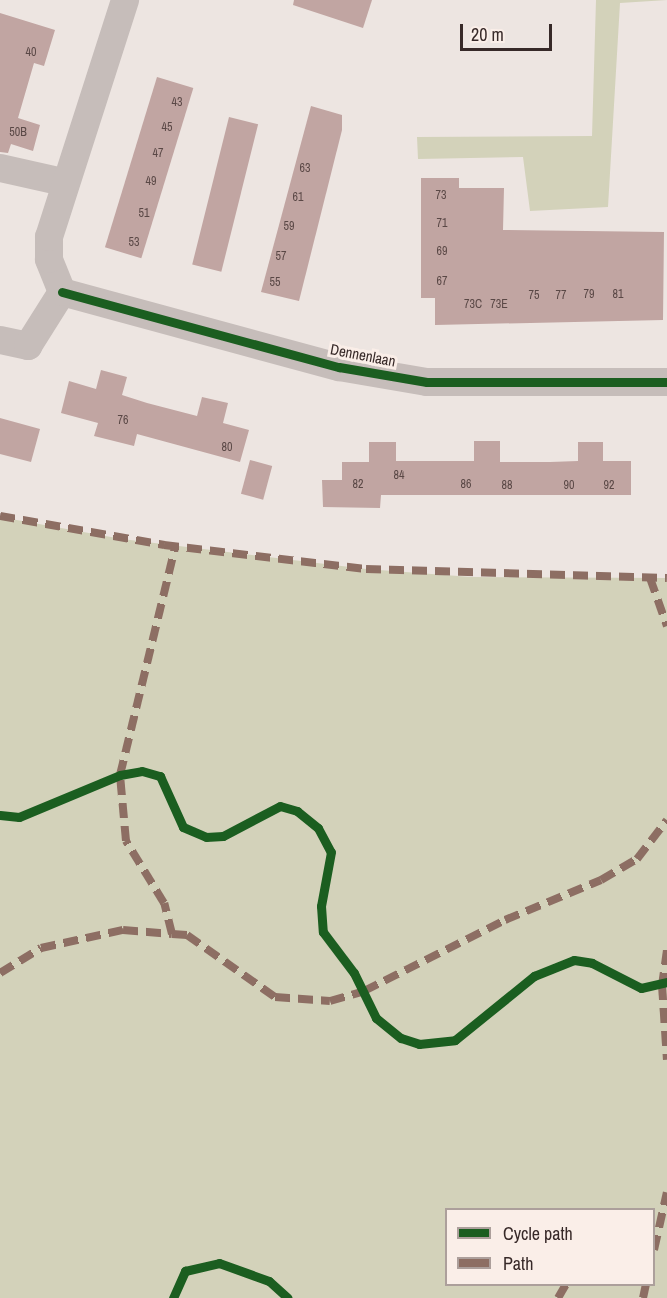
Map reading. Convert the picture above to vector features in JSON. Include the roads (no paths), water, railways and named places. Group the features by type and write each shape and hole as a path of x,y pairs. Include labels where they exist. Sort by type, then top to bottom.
{"street":[{"path":"0,340 28,346 62,292 49,259 49,237 63,182 125,0"},
{"path":"0,168 63,182"},
{"name":"Dennenlaan","path":"62,292 339,367 427,382 667,382"}]}
